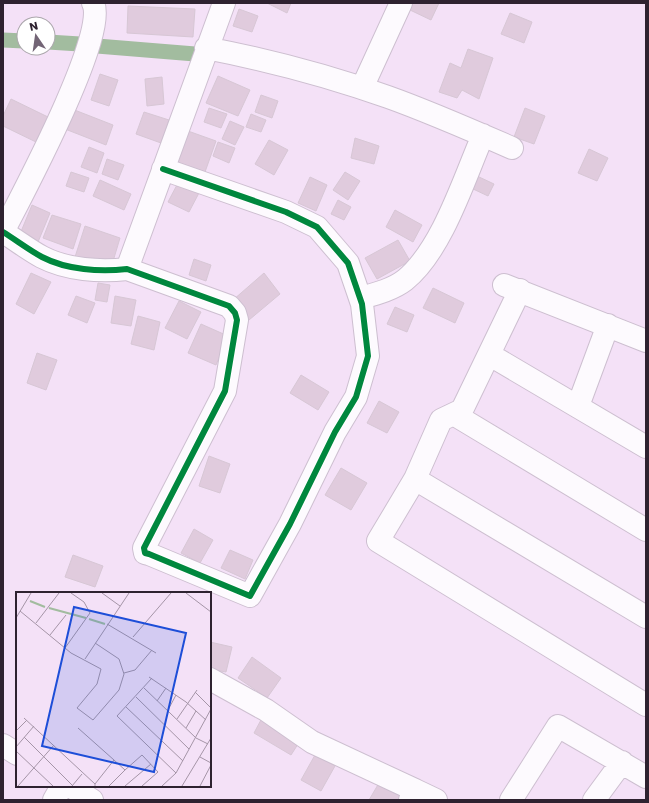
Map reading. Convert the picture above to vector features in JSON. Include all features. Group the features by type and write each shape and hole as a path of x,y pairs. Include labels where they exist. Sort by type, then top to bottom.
{"street":[{"path":"93,3 96,10 92,38 50,141 3,232 42,257 59,264 110,271 127,269 229,306 235,312 237,320 225,392 144,548 145,553 250,596 290,524 335,432 356,397 368,356 360,298 348,263 317,227 286,212 164,169"},
{"path":"127,269 206,48 224,3"},
{"path":"362,88 401,3"},
{"path":"206,48 256,58 362,88 421,109 512,148"},
{"path":"360,298 380,293 404,281 419,266 442,230 483,135"},
{"path":"646,341 512,288 490,355 462,410 455,415 442,420 415,479 378,541 646,705"},
{"path":"578,406 608,325"},
{"path":"490,355 646,447"},
{"path":"455,415 646,530"},
{"path":"415,479 646,617"},
{"path":"211,680 266,710 312,742 413,795 436,800"},
{"path":"510,800 558,726 646,777"},
{"path":"3,745 16,753"},
{"path":"594,800 622,762"},
{"path":"54,800 61,787"},
{"path":"72,787 92,800"}],"building":[{"path":"267,3 291,3 287,13"},
{"path":"413,3 439,3 431,20 410,10"},
{"path":"128,6 195,9 193,37 127,33"},
{"path":"239,9 258,16 252,32 233,26"},
{"path":"510,13 532,22 524,43 501,34"},
{"path":"468,49 493,58 479,99 462,90 457,98 439,92 450,63 461,68"},
{"path":"100,74 118,80 109,106 91,100"},
{"path":"218,76 250,90 238,116 206,103"},
{"path":"162,77 164,104 147,106 145,79"},
{"path":"261,95 278,101 272,118 255,112"},
{"path":"11,99 48,117 36,142 3,126 3,116"},
{"path":"209,108 227,114 221,128 204,122"},
{"path":"525,108 545,116 534,144 514,137"},
{"path":"72,109 113,125 106,145 65,129"},
{"path":"144,112 169,120 161,143 136,134"},
{"path":"251,114 266,120 261,132 246,127"},
{"path":"230,121 244,127 235,145 222,139"},
{"path":"188,131 216,141 205,172 177,162"},
{"path":"355,138 379,146 374,164 351,158"},
{"path":"269,140 288,150 274,175 255,164"},
{"path":"218,142 235,148 229,163 213,156"},
{"path":"89,147 104,153 97,173 81,167"},
{"path":"589,149 608,158 597,181 578,173"},
{"path":"107,159 124,165 118,180 102,174"},
{"path":"71,172 89,178 84,192 66,186"},
{"path":"345,172 360,181 348,200 333,190"},
{"path":"477,176 494,184 488,196 471,188"},
{"path":"310,177 327,185 316,211 298,203"},
{"path":"100,180 131,194 124,210 93,196"},
{"path":"179,181 200,191 189,212 168,202"},
{"path":"338,200 351,207 344,220 331,214"},
{"path":"32,205 50,213 38,242 20,234"},
{"path":"395,210 422,225 413,242 386,227"},
{"path":"52,215 81,224 73,249 43,238"},
{"path":"85,226 120,238 111,268 75,257"},
{"path":"398,240 410,261 377,279 365,258"},
{"path":"194,259 211,265 206,281 189,275"},
{"path":"31,273 51,282 34,314 16,304"},
{"path":"264,273 280,294 249,320 233,300"},
{"path":"98,283 110,285 107,302 95,300"},
{"path":"433,288 464,303 455,323 423,308"},
{"path":"76,296 95,303 87,323 68,315"},
{"path":"115,296 136,300 131,326 111,323"},
{"path":"179,301 201,312 187,339 165,328"},
{"path":"395,307 414,315 407,332 387,324"},
{"path":"138,316 160,322 154,350 131,344"},
{"path":"201,324 228,336 216,365 188,353"},
{"path":"37,353 57,360 46,390 27,383"},
{"path":"301,375 329,392 318,410 290,393"},
{"path":"379,401 399,412 387,433 367,423"},
{"path":"209,456 230,464 220,493 199,486"},
{"path":"341,468 367,483 351,510 325,495"},
{"path":"194,529 213,540 200,563 181,553"},
{"path":"230,550 253,560 245,579 221,568"},
{"path":"73,555 103,566 95,587 65,577"},
{"path":"211,642 232,647 226,672 211,669"},
{"path":"252,657 281,678 267,698 238,678"},
{"path":"262,718 300,741 291,755 254,733"},
{"path":"315,755 335,766 321,791 301,780"},
{"path":"379,783 407,800 369,800"}],"waterway":[{"path":"3,40 16,41"},
{"path":"56,42 80,44"},
{"path":"97,46 195,54"}],"cycle path":[{"path":"3,232 42,257 62,265 95,270 127,269 229,306 235,313 237,320 225,391 144,548 145,553 250,596 290,524 335,432 356,397 368,356 362,304 348,263 317,227 286,212 163,169"}]}
